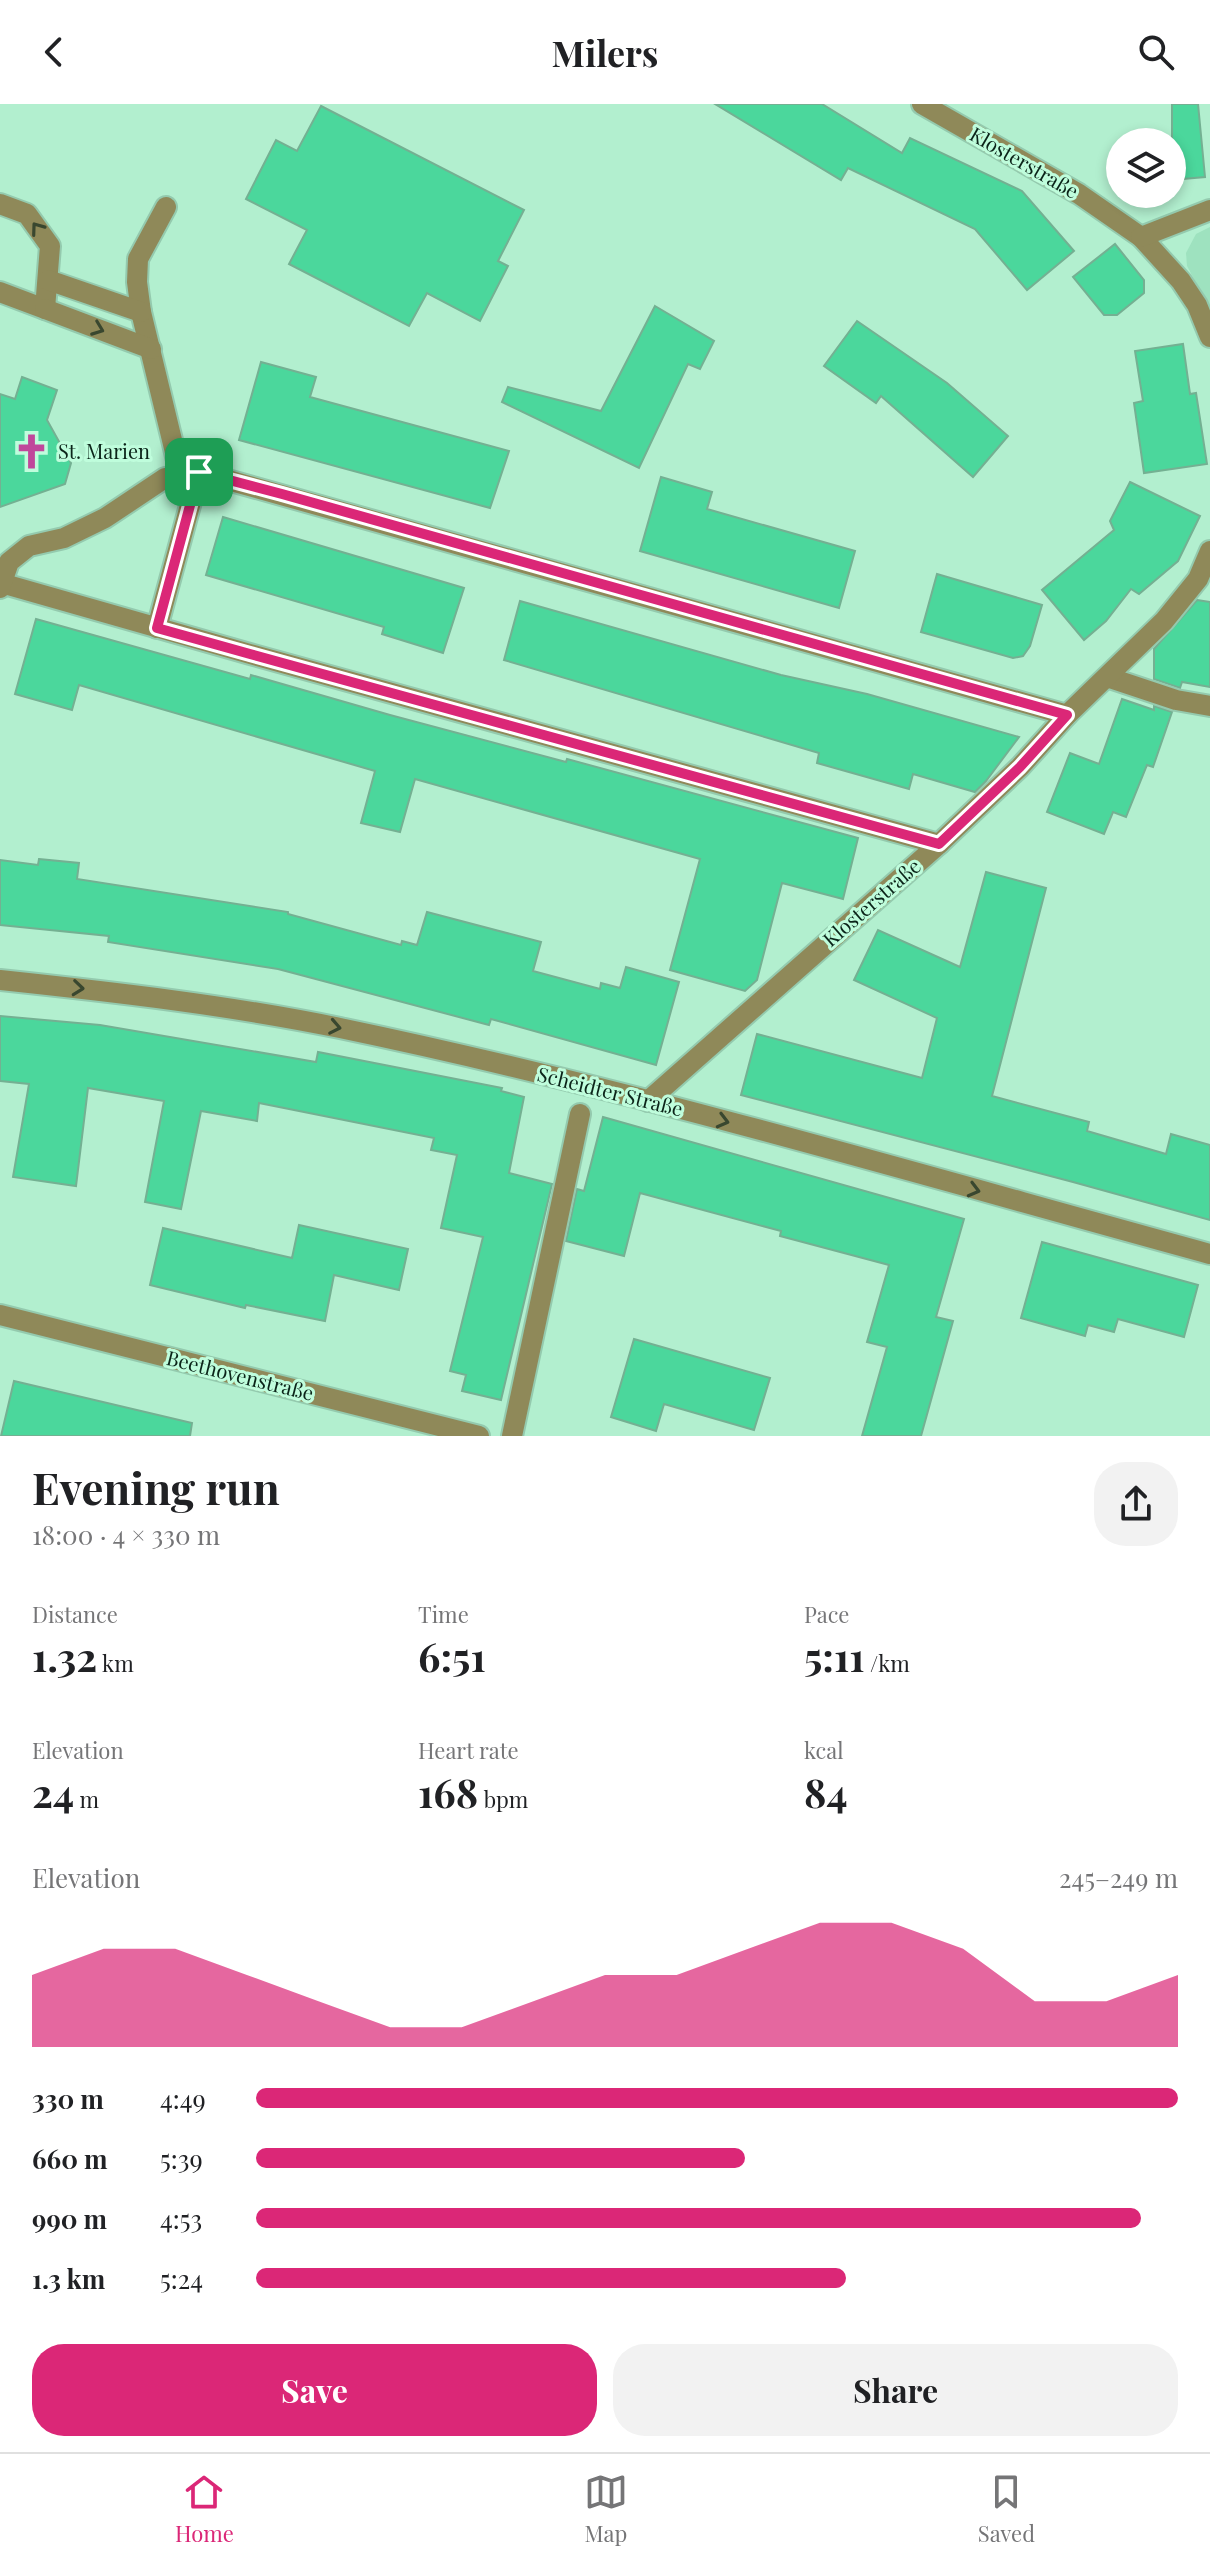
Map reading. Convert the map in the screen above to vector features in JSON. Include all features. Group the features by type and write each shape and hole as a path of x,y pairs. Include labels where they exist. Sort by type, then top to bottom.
{"street":[{"name":"Klosterstraße","path":"922,104 1079,194 1141,237 1181,281 1197,305 1210,337"},
{"path":"0,204 27,214 50,246 45,309"},
{"path":"157,628 190,473 151,349 137,282 138,259 166,207"},
{"path":"1141,237 1210,210"},
{"path":"48,280 141,312"},
{"path":"0,292 151,349"},
{"path":"939,844 1,585 9,562 29,546 64,538 105,518 165,478 190,473 1067,715"},
{"name":"Klosterstraße","path":"648,1101 939,844 1020,767 1067,715 1173,610 1198,579 1210,551"},
{"path":"1107,677 1176,700 1210,706"},
{"name":"Scheidter Straße","path":"0,980 122,993 337,1028 572,1080 1210,1254"},
{"path":"512,1436 580,1114"},
{"name":"Beethovenstraße","path":"0,1315 479,1436"}],"shaded area":[{"path":"1210,227 1210,309 1187,266 1186,253 1196,234"}],"building":[{"path":"715,104 822,104 902,153 910,138 1022,191 1074,251 1027,290 975,229 848,168 841,180"},
{"path":"1172,104 1198,104 1205,177 1186,179 1186,128 1172,128"},
{"path":"321,106 524,210 498,261 508,266 480,321 427,293 409,326 289,264 307,230 246,199 276,140 297,151"},
{"path":"1115,244 1144,280 1144,293 1117,315 1104,315 1073,277"},
{"path":"655,306 714,341 700,369 688,364 639,468 502,402 508,387 601,411"},
{"path":"857,321 947,383 1008,436 973,477 881,396 876,403 824,366"},
{"path":"1183,344 1190,394 1196,393 1207,464 1144,473 1134,403 1143,401 1135,351"},
{"path":"261,362 316,377 310,397 509,451 490,508 239,440"},
{"name":"St. Marien","path":"22,377 57,390 47,420 71,463 65,484 0,507 0,394 15,399"},
{"path":"661,477 712,492 707,509 855,551 839,608 640,551"},
{"path":"1130,482 1200,516 1178,561 1139,594 1131,589 1106,621 1084,640 1042,590 1114,530 1110,521"},
{"path":"223,517 464,588 443,653 382,634 384,627 206,575"},
{"path":"937,574 1042,605 1030,646 1023,656 1013,658 921,632"},
{"path":"1197,600 1210,602 1210,687 1182,682 1180,688 1154,679 1154,649"},
{"path":"520,601 781,675 867,694 1019,737 975,792 913,774 909,789 817,763 819,753 504,660"},
{"path":"36,619 250,679 251,675 390,715 566,762 567,759 858,838 843,899 782,883 757,980 745,991 670,970 700,859 415,779 400,832 361,823 375,771 79,685 72,710 15,694"},
{"path":"1122,699 1154,710 1154,706 1172,712 1153,767 1147,765 1126,817 1113,812 1104,834 1047,812 1070,753 1099,764"},
{"path":"39,859 79,863 77,879 288,912 401,945 402,941 417,945 427,912 541,942 533,971 600,989 601,983 620,988 626,967 679,982 656,1065 491,1019 489,1025 278,969 108,942 109,936 0,925 0,860 38,865"},
{"path":"986,872 1046,888 992,1096 1089,1122 1087,1131 1166,1154 1171,1134 1210,1145 1210,1220 741,1095 757,1034 922,1078 937,1018 854,980 878,930 960,967"},
{"path":"0,1016 100,1025 316,1062 318,1052 502,1088 501,1091 524,1097 509,1173 552,1184 501,1400 462,1391 466,1375 450,1371 483,1237 441,1228 457,1155 431,1150 434,1138 259,1103 257,1121 201,1111 181,1209 145,1202 164,1101 88,1088 76,1186 13,1177 29,1084 0,1081"},
{"path":"603,1117 964,1219 936,1317 953,1321 921,1436 862,1436 887,1347 867,1342 889,1265 780,1236 781,1231 640,1193 624,1256 566,1241 577,1189 584,1191"},
{"path":"299,1225 408,1249 399,1290 334,1275 325,1321 246,1305 245,1308 150,1285 163,1228 292,1258"},
{"path":"1042,1242 1198,1285 1184,1337 1118,1319 1114,1332 1088,1325 1085,1336 1021,1318"},
{"path":"634,1339 770,1378 754,1430 664,1404 656,1431 611,1417"},
{"path":"14,1381 192,1423 190,1436 1,1436"}],"place":[{"name":"St. Marien","path":"32,452"}],"route":[{"path":"199,472 1067,715 1020,767 939,844 157,628 199,472"}]}
